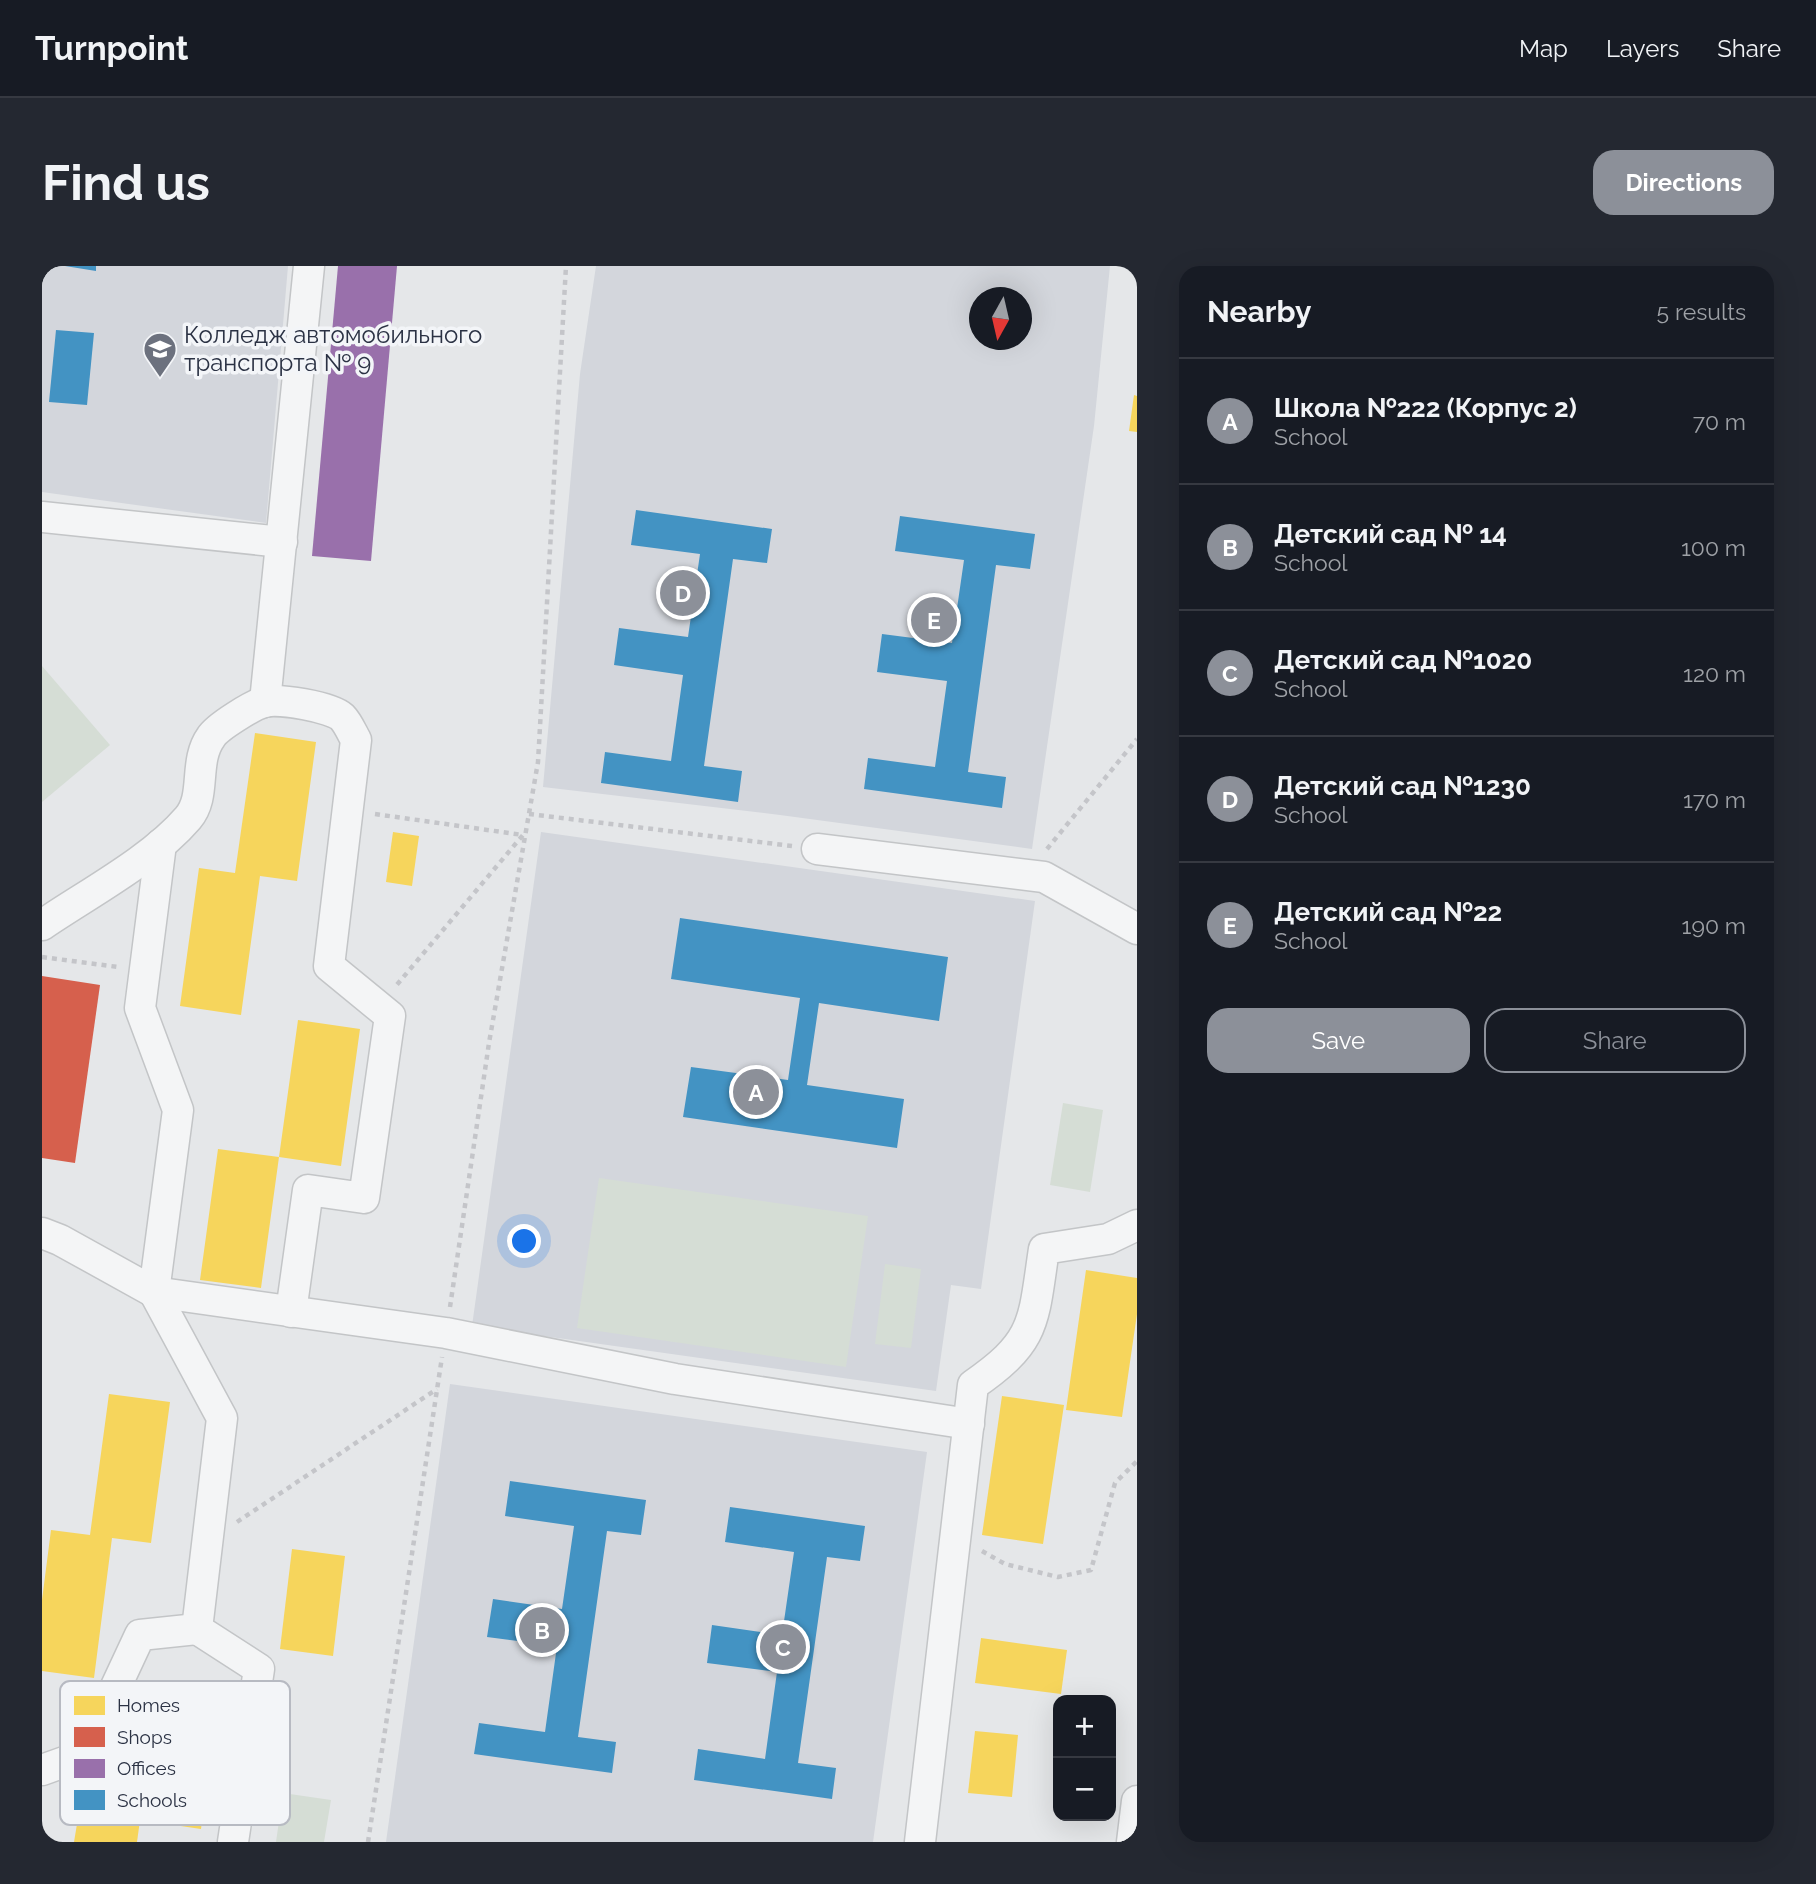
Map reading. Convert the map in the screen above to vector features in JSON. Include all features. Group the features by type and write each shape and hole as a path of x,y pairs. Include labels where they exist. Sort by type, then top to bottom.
{"lane":[{"path":"265,702 309,266"},
{"path":"42,517 282,542"},
{"path":"42,925 161,845 190,816 198,799 199,766 211,736 265,702 312,706 341,716 356,740 329,966 390,1016 364,1198 308,1191 291,1312"},
{"path":"161,845 140,1008 178,1110 154,1292 222,1418 197,1629"},
{"path":"817,849 1044,877 1137,929"},
{"path":"920,1842 974,1385 1003,1365 1021,1346 1034,1317 1044,1249 1108,1239 1137,1225"},
{"path":"42,1233 60,1240 154,1292 446,1333 675,1379 970,1424"},
{"path":"118,1681 140,1635 197,1629 259,1669 257,1681"},
{"path":"42,1770 60,1763"},
{"path":"1132,1842 1137,1801"}],"path":[{"path":"368,1842 489,1043 538,762 566,266"},
{"path":"1026,875 1137,739"},
{"path":"348,810 523,835 378,1007"},
{"path":"529,814 817,849"},
{"path":"42,957 145,970"},
{"path":"208,1542 438,1388"},
{"path":"958,1530 978,1549 1005,1564 1058,1577 1091,1570 1115,1483 1137,1461"}],"shaded area":[{"name":"Колледж автомобильного транспорта № 9","path":"42,266 288,266 266,523 42,492"},
{"path":"596,266 1110,266 1094,426 1032,849 543,787 580,374"},
{"path":"42,666 110,745 42,802"},
{"path":"541,832 1035,901 981,1289 951,1285 936,1391 472,1326"},
{"path":"1063,1103 1103,1110 1090,1192 1050,1185"},
{"path":"599,1178 868,1216 846,1367 577,1328"},
{"path":"885,1264 921,1269 911,1348 875,1344"},
{"path":"450,1384 927,1452 873,1842 386,1842"},
{"path":"290,1794 331,1800 324,1842 276,1842 278,1825 290,1825"}],"building: Homes":[{"path":"1134,395 1137,396 1137,432 1129,431"},
{"path":"255,733 316,742 297,881 260,876 241,1015 180,1006 199,868 235,873"},
{"path":"393,832 419,836 412,886 386,882"},
{"path":"298,1020 360,1029 341,1166 279,1157"},
{"path":"218,1149 279,1157 261,1288 200,1280"},
{"path":"1086,1270 1137,1278 1137,1314 1122,1417 1066,1410"},
{"path":"109,1394 170,1402 151,1543 112,1538 94,1678 42,1671 42,1600 51,1530 90,1535"},
{"path":"1002,1396 1064,1405 1043,1544 982,1535"},
{"path":"292,1549 345,1556 333,1656 280,1649"},
{"path":"981,1638 1067,1650 1061,1694 975,1683"},
{"path":"975,1731 1018,1735 1012,1797 968,1793"},
{"path":"77,1825 139,1825 137,1842 74,1842"},
{"path":"174,1825 202,1825 201,1829"}],"building: Shops":[{"path":"42,976 100,985 75,1163 42,1158"}],"building: Offices":[{"path":"338,266 397,266 371,561 312,556"}],"building: Schools":[{"path":"65,266 96,266 96,271"},
{"path":"56,330 94,333 87,405 49,402"},
{"path":"636,510 772,529 767,563 733,559 704,766 742,771 738,802 601,783 605,752 671,761 683,675 614,665 619,628 688,637 700,554 631,545"},
{"path":"900,516 1035,534 1030,569 996,565 968,772 1006,777 1002,808 864,789 868,758 935,767 947,681 877,672 882,634 952,643 964,560 895,551"},
{"path":"680,918 948,957 939,1021 819,1003 807,1085 904,1099 897,1148 683,1117 691,1067 788,1080 800,998 671,979"},
{"path":"510,1481 646,1500 641,1535 607,1531 578,1737 616,1742 612,1773 474,1754 479,1723 545,1732 557,1646 487,1637 493,1599 562,1609 574,1526 505,1516"},
{"path":"730,1507 865,1526 860,1561 827,1557 798,1763 836,1768 832,1799 694,1780 698,1749 765,1759 777,1672 707,1663 712,1625 782,1635 794,1552 725,1542"}],"place":[{"name":"Колледж автомобильного транспорта № 9","path":"160,379"},
{"name":"Детский сад №1230","path":"683,593"},
{"name":"Детский сад №22","path":"934,620"},
{"name":"Школа №222 (Корпус 2)","path":"756,1092"},
{"name":"Детский сад № 14","path":"542,1630"},
{"name":"Детский сад №1020","path":"783,1647"}]}
